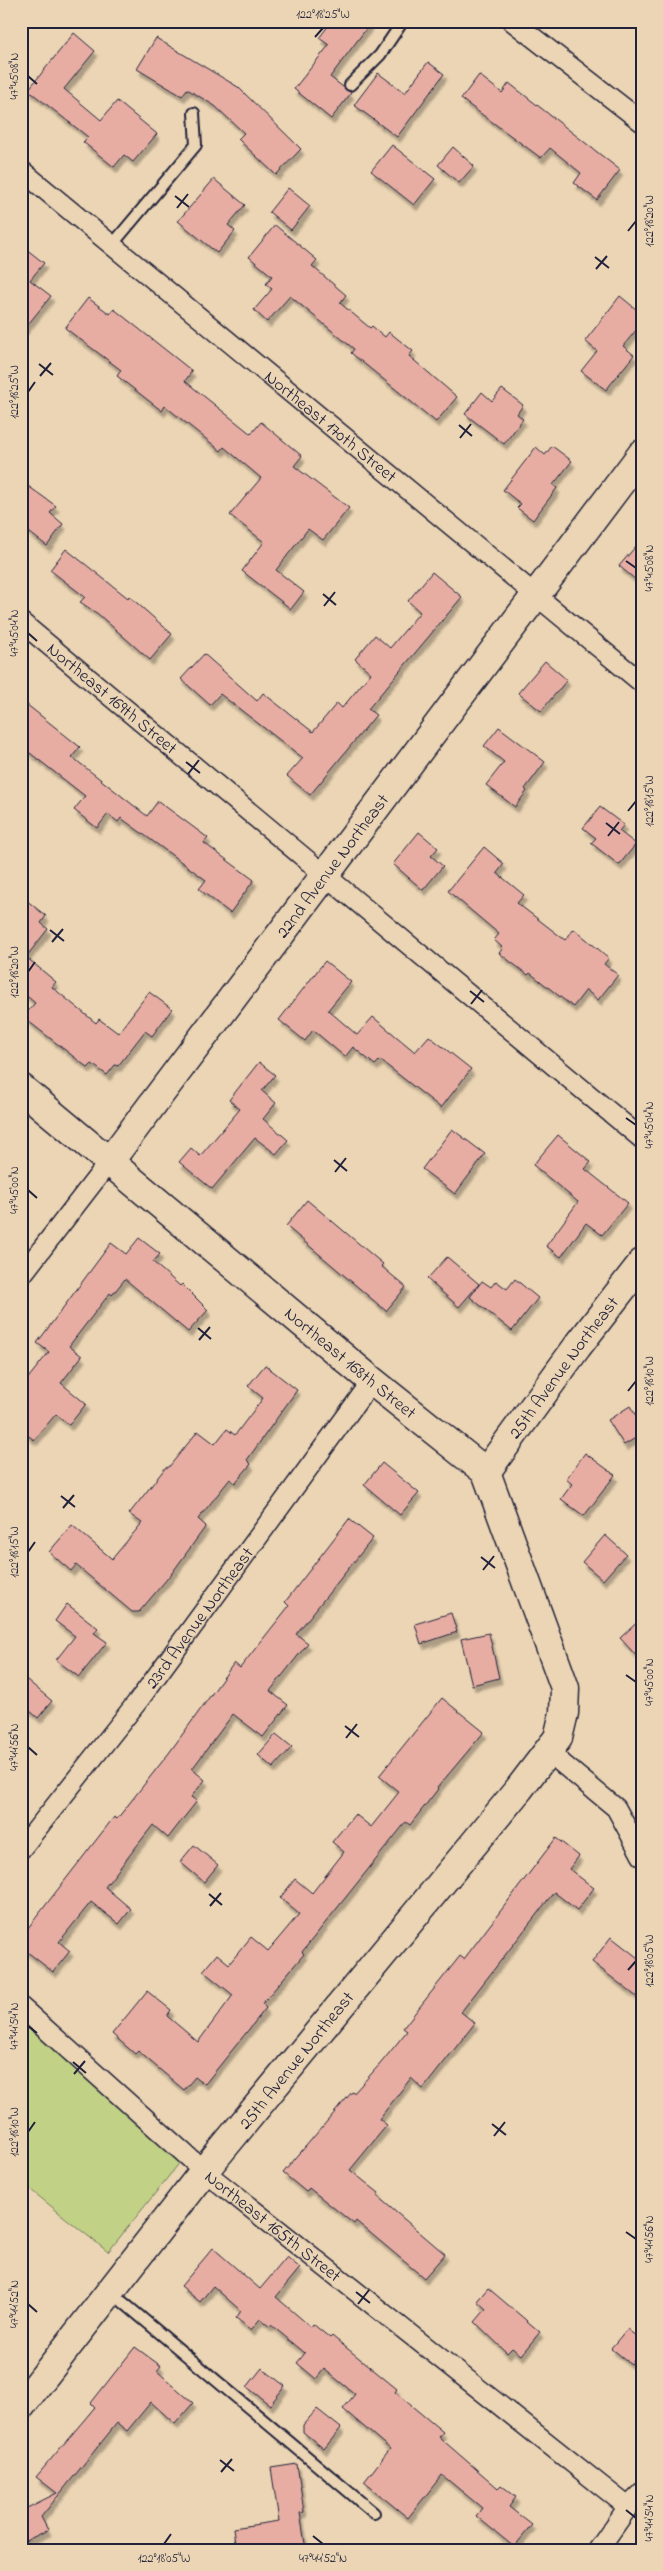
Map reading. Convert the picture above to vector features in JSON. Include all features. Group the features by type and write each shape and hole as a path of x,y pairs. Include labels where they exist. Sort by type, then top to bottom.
{"street":[{"path":"512,21 642,122"},
{"name":"Northeast 170th Street","path":"21,170 642,683"},
{"name":"22nd Avenue Northeast","path":"21,1276 642,454"},
{"name":"Northeast 169th Street","path":"21,622 642,1139"},
{"name":"Northeast 168th Street","path":"21,1088 372,1382 486,1472"},
{"name":"25th Avenue Northeast","path":"21,2406 204,2171 519,1789 558,1738 564,1713 565,1688 486,1472 577,1346 642,1263"},
{"name":"23rd Avenue Northeast","path":"21,1849 142,1696 372,1382"},
{"path":"547,1751 616,1808 642,1856"},
{"name":"Northeast 165th Street","path":"21,2007 204,2171 628,2507"},
{"path":"598,2550 628,2507 642,2493"}],"lane":[{"path":"350,85 380,55 403,21"},
{"path":"112,245 196,145 194,113"},
{"path":"111,2292 374,2513"}],"green space":[{"path":"21,2022 181,2161 108,2252 21,2182"}],"building":[{"path":"332,21 372,21 330,77 351,93 331,119 294,89 329,45 319,38"},
{"path":"74,33 95,51 64,89 101,120 117,101 157,134 133,162 124,155 114,167 83,142 88,137 28,90"},
{"path":"156,38 238,87 301,149 276,175 238,139 244,133 215,106 187,89 182,96 137,69"},
{"path":"428,62 444,74 397,137 354,105 378,73 405,93"},
{"path":"479,75 502,93 509,83 620,170 597,200 574,183 581,173 550,148 541,158 461,99"},
{"path":"392,145 435,179 414,205 371,171"},
{"path":"453,147 474,166 459,183 438,165"},
{"path":"214,179 245,205 228,225 235,231 217,253 178,221"},
{"path":"288,188 310,206 291,230 269,212"},
{"path":"275,225 317,260 312,266 346,295 340,303 370,328 372,326 385,337 389,332 413,351 409,356 457,397 436,422 351,353 354,349 290,296 267,322 254,310 272,289 266,284 272,276 249,257"},
{"path":"21,245 44,263 30,280 51,296 21,333"},
{"path":"620,296 642,314 642,323 623,346 634,355 606,390 581,371 597,351 585,341"},
{"path":"88,298 110,314 114,309 192,371 185,381 251,434 261,422 302,456 294,466 349,508 323,540 308,529 276,570 304,592 291,609 242,571 264,542 230,515 261,478 224,447 221,451 165,406 162,411 117,376 121,370 65,328"},
{"path":"502,389 523,405 517,414 523,419 504,444 465,414 482,392 492,401"},
{"path":"552,446 572,461 553,485 557,488 533,520 517,508 521,504 503,490 536,447 545,455"},
{"path":"21,481 56,506 50,513 63,524 47,546 21,526"},
{"path":"642,539 642,585 619,566"},
{"path":"66,549 128,598 129,596 172,634 150,660 98,614 80,602 85,597 50,570"},
{"path":"432,572 462,597 368,709 376,715 310,795 287,776 303,758 220,694 210,705 181,679 204,654 257,701 263,693 313,732 337,703 342,708 371,673 355,659 375,635 390,648 420,612 408,601"},
{"path":"545,661 567,680 541,711 518,693"},
{"path":"21,700 80,747 72,757 147,816 158,801 208,838 204,843 254,880 230,913 199,889 206,880 121,818 118,822 108,814 97,828 74,810 85,796 21,746"},
{"path":"499,727 545,762 525,789 527,791 515,807 486,785 504,762 484,746"},
{"path":"600,807 624,825 619,831 636,844 619,865 591,843 596,838 583,828"},
{"path":"419,832 438,848 431,856 443,866 423,890 393,864"},
{"path":"484,847 504,864 497,873 524,895 517,903 565,940 574,929 609,958 604,964 618,975 598,1000 586,990 573,1007 530,973 528,975 499,953 503,948 494,940 499,934 448,891"},
{"path":"21,896 46,916 41,923 48,929 26,957 56,982 52,987 96,1023 99,1019 118,1033 149,992 172,1009 152,1036 145,1031 118,1066 115,1065 107,1075 92,1064 88,1068 23,1017 35,1003 21,991"},
{"path":"325,961 351,982 328,1010 357,1035 373,1017 415,1052 429,1036 471,1069 441,1108 380,1060 375,1065 353,1047 345,1057 313,1030 305,1041 279,1020"},
{"path":"259,1062 275,1075 262,1091 276,1103 263,1119 288,1140 276,1154 255,1138 212,1189 179,1162 191,1148 200,1156 240,1109 229,1100"},
{"path":"452,1129 485,1154 455,1194 422,1169"},
{"path":"558,1135 591,1162 585,1169 628,1203 602,1235 586,1223 561,1257 546,1246 578,1202 533,1165"},
{"path":"307,1200 383,1264 381,1266 406,1287 386,1311 286,1226"},
{"path":"139,1238 160,1254 153,1262 180,1286 182,1284 208,1310 188,1332 125,1279 112,1295 110,1293 69,1346 82,1356 61,1383 86,1404 69,1425 56,1414 34,1440 21,1430 21,1387 49,1352 37,1343 111,1243 126,1254"},
{"path":"447,1257 479,1284 459,1307 427,1279"},
{"path":"515,1279 538,1298 512,1331 470,1297 482,1281 491,1287 496,1281 507,1289"},
{"path":"265,1365 297,1390 247,1460 251,1464 235,1483 230,1479 198,1519 206,1526 172,1573 139,1612 132,1612 76,1565 71,1571 49,1552 72,1525 112,1559 142,1523 129,1514 166,1467 168,1468 198,1431 215,1444 227,1429 235,1435 263,1398 248,1386"},
{"path":"630,1406 642,1426 642,1434 624,1445 608,1420"},
{"path":"585,1453 615,1475 584,1516 561,1499 572,1484 566,1479"},
{"path":"382,1463 419,1493 400,1515 364,1485"},
{"path":"349,1519 373,1538 296,1634 308,1643 270,1691 288,1705 263,1737 233,1714 192,1769 205,1780 191,1797 197,1801 168,1838 153,1825 105,1887 131,1909 119,1924 91,1902 59,1942 70,1951 53,1972 21,1947 21,1937 114,1817 117,1819 169,1753 234,1663 240,1668 289,1606 285,1602"},
{"path":"605,1535 626,1554 603,1580 582,1562"},
{"path":"67,1604 98,1628 94,1633 107,1642 79,1677 56,1660 75,1636 55,1621"},
{"path":"451,1613 457,1632 421,1644 415,1624"},
{"path":"642,1618 642,1662 620,1638"},
{"path":"489,1633 499,1678 472,1685 461,1639"},
{"path":"21,1675 52,1701 38,1718 21,1703"},
{"path":"442,1698 484,1732 437,1788 410,1825 406,1822 302,1952 304,1954 262,2004 266,2008 205,2084 195,2077 184,2090 138,2051 135,2054 112,2034 147,1991 171,2010 167,2016 198,2042 233,1995 203,1971 217,1954 229,1964 251,1937 268,1951 299,1914 280,1898 295,1879 312,1893 344,1852 332,1842 355,1814 371,1827 399,1792 379,1776"},
{"path":"276,1734 292,1747 273,1768 258,1755"},
{"path":"556,1838 579,1856 569,1869 594,1888 577,1910 554,1892 461,2012 475,2023 423,2089 411,2078 379,2119 387,2125 350,2170 379,2193 377,2196 445,2254 424,2278 356,2221 354,2224 309,2188 306,2192 283,2173 352,2092 354,2093 381,2063 407,2031 403,2028 460,1956 464,1959"},
{"path":"194,1845 218,1865 204,1882 180,1862"},
{"path":"611,1937 642,1961 642,2001 592,1962"},
{"path":"213,2248 260,2289 287,2257 300,2268 276,2297 311,2327 313,2324 330,2338 332,2336 397,2389 395,2392 443,2432 439,2437 498,2488 501,2485 516,2497 509,2507 532,2525 514,2547 476,2516 482,2508 442,2475 408,2518 364,2482 390,2449 343,2409 355,2394 324,2369 316,2379 297,2363 305,2353 271,2325 270,2327 260,2319 251,2330 236,2318 241,2311 213,2286 200,2302 181,2286"},
{"path":"488,2288 540,2332 521,2355 512,2348 507,2353 475,2322 486,2309 477,2301"},
{"path":"627,2329 642,2341 642,2351 631,2364 611,2348"},
{"path":"135,2347 161,2366 157,2371 193,2403 175,2424 151,2402 127,2431 117,2423 41,2517 48,2530 21,2543 21,2511 57,2493 36,2477 95,2407 91,2403"},
{"path":"262,2368 285,2386 270,2405 247,2387"},
{"path":"317,2409 341,2428 324,2449 303,2432 303,2425"},
{"path":"297,2464 304,2512 300,2513 306,2550 236,2550 233,2528 279,2521 271,2468"}]}
